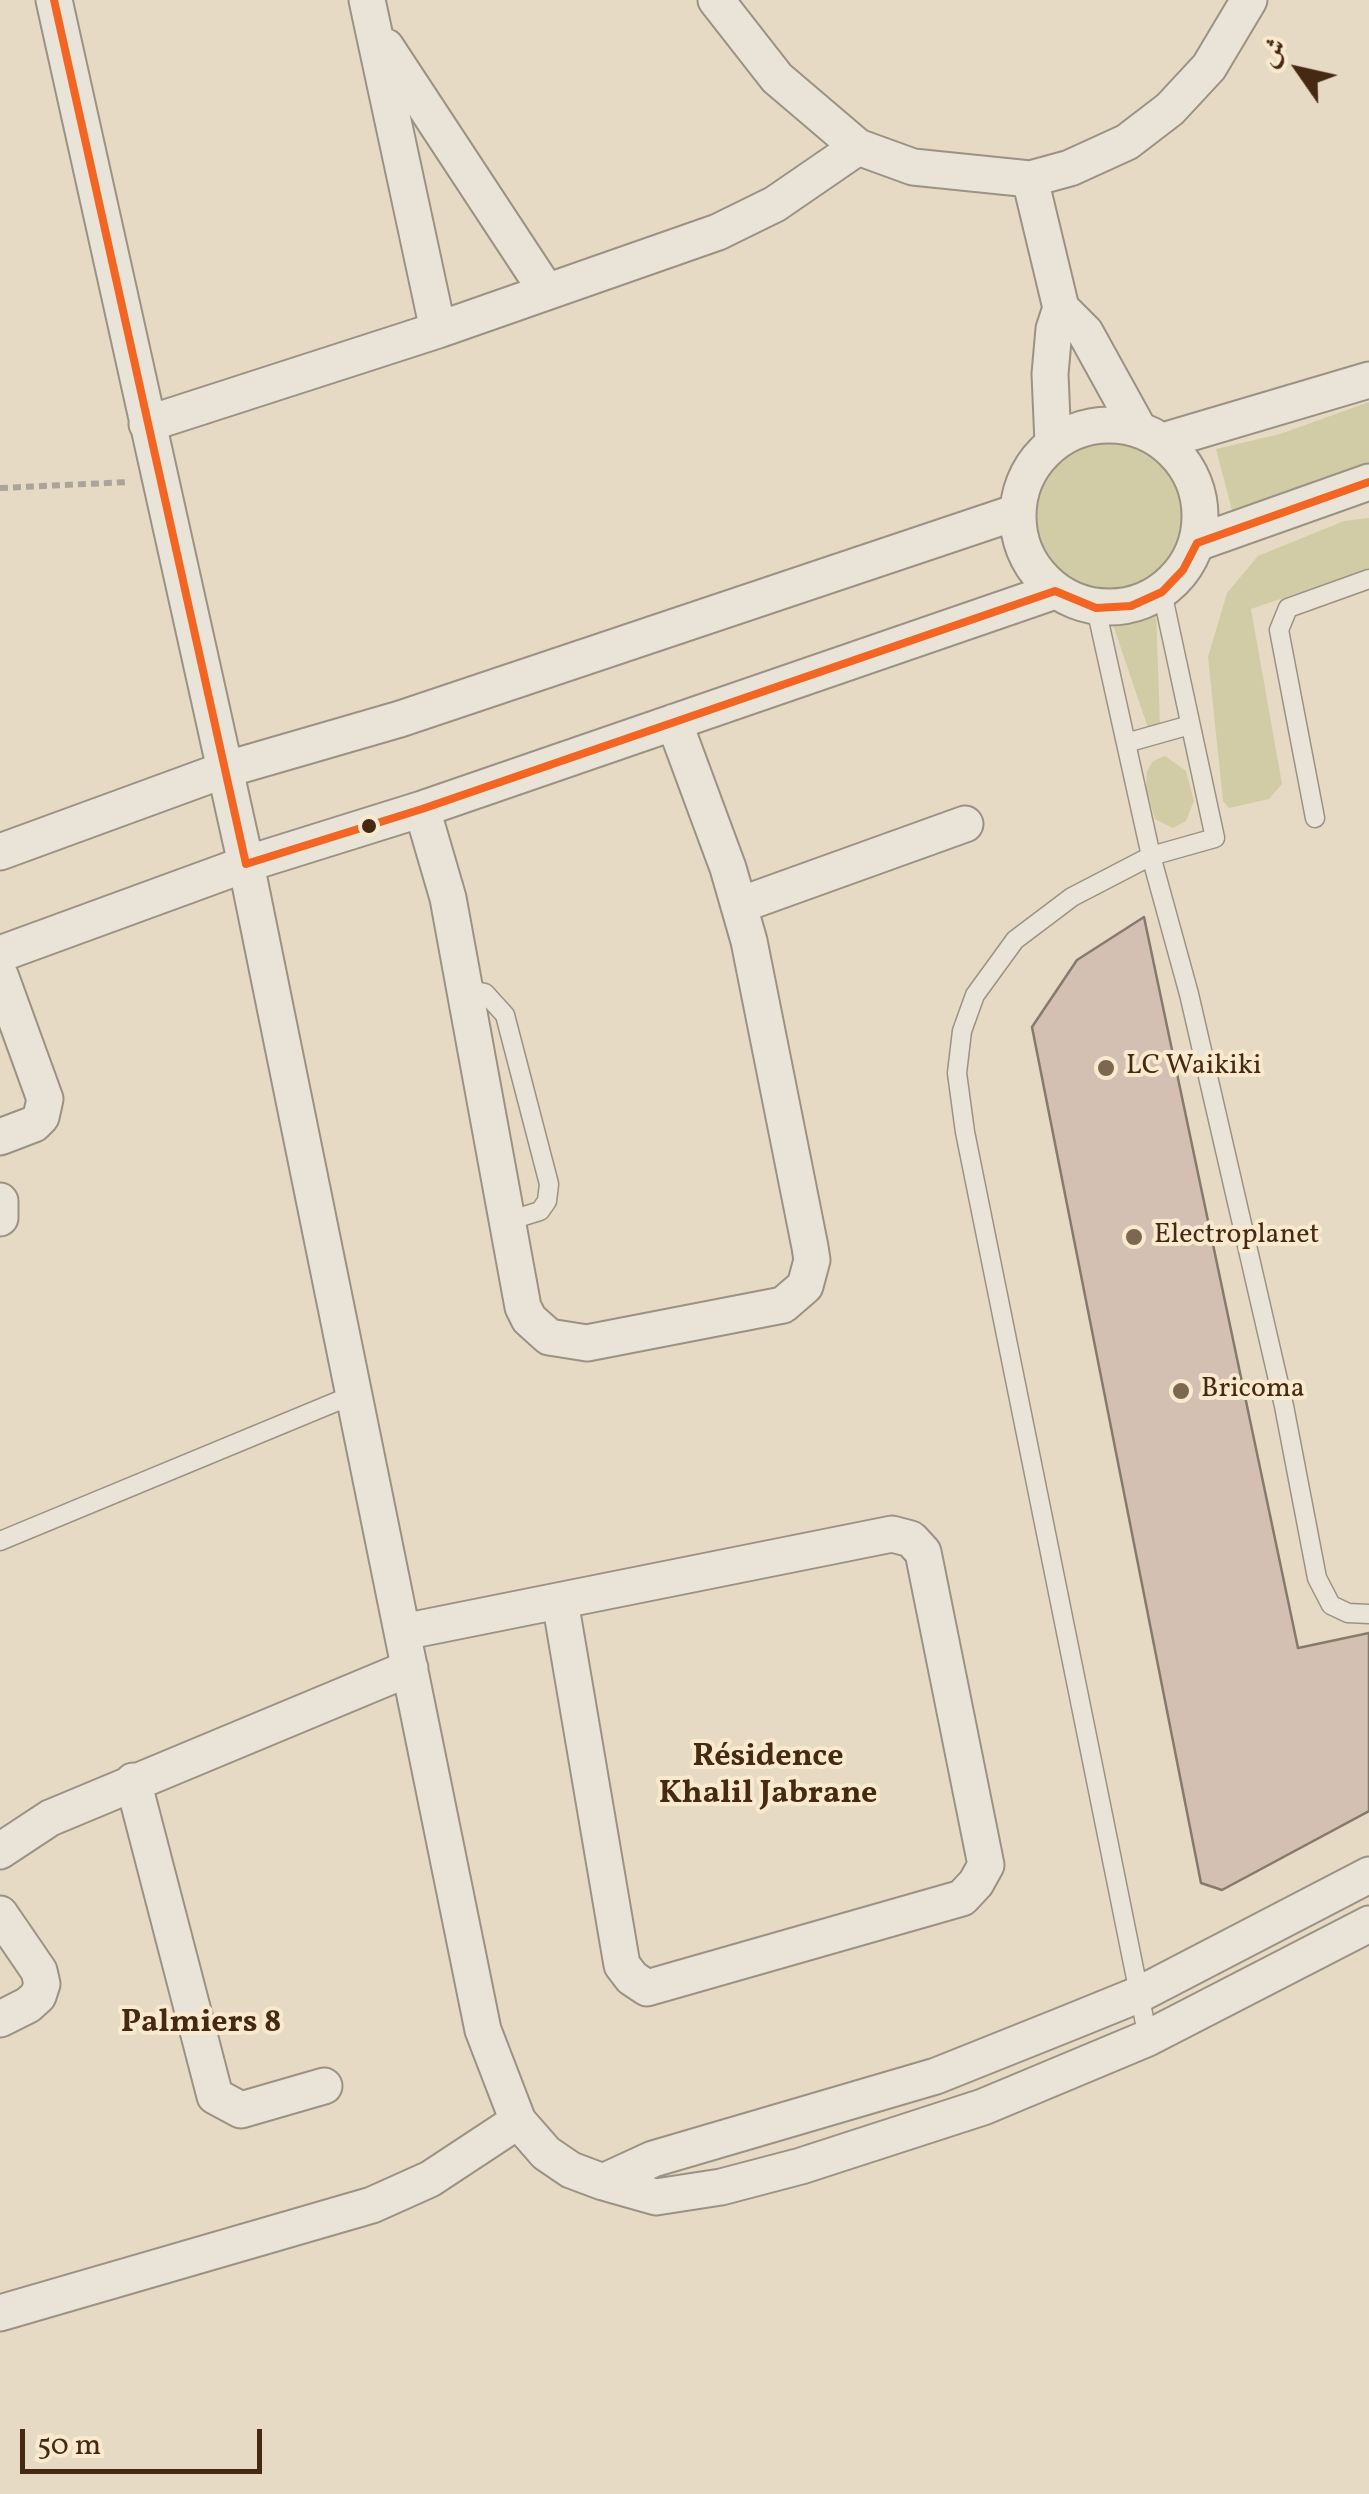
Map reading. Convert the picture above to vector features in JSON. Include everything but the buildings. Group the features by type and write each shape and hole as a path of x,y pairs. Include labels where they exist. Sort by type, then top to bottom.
{"street":[{"path":"54,0 246,864 484,2030 518,2121 546,2153 571,2170 656,2197 801,2166 983,2107 1148,2038 1369,1924"},
{"path":"716,0 776,78 858,147 913,166 1030,179 1070,168 1127,142 1170,109 1209,67 1248,0"},
{"path":"370,14 438,330"},
{"path":"370,14 547,292"},
{"path":"148,424 438,330 718,232 776,204 858,147"},
{"path":"1030,179 1061,308 1091,341 1150,435 1189,470 1201,506 1197,544 1183,570 1162,592 1131,606 1096,608 1055,592 1027,556 1016,512 1027,474 1053,443 1079,429 1108,424 1150,435 1369,380"},
{"path":"1053,443 1050,374 1054,329 1061,308"},
{"path":"1197,544 1369,482"},
{"path":"0,852 224,770 476,694 1016,512"},
{"path":"0,954 246,864 422,809 1055,592"},
{"path":"422,809 448,898 523,1307 538,1329 562,1342 588,1343 783,1305 805,1286 812,1260 740,905 674,722"},
{"path":"740,905 965,824"},
{"path":"0,975 45,1099 34,1124 0,1138"},
{"path":"0,1201 0,1218"},
{"path":"403,1632 892,1534 911,1538 923,1552 986,1865 976,1883 962,1898 647,1988 622,1964 560,1602"},
{"path":"0,1850 50,1818 410,1668"},
{"path":"134,1781 216,2096 241,2110 324,2086"},
{"path":"603,2182 652,2159 936,2076 1140,1994 1369,1875"},
{"path":"0,1914 39,1971 42,1984 38,1996 0,2019"},
{"path":"0,2313 372,2205 430,2179 518,2121"}],"lane":[{"path":"1315,818 1279,630 1288,608 1369,578"},
{"path":"1148,2038 965,1132 957,1073 962,1031 975,995 1015,940 1072,897 1151,856 1215,838 1162,592"},
{"path":"1096,608 1151,856 1189,994 1284,1406 1317,1578 1331,1605 1348,1613 1369,1614"},
{"path":"1126,743 1190,725"},
{"path":"465,989 485,993 505,1015 549,1184 547,1201 540,1210 508,1220"},
{"path":"0,1541 355,1394"}],"path":[{"path":"0,488 160,481"}],"shaded area":[{"path":"1369,402 1369,464 1233,514 1216,449 1280,434"},
{"path":"1109,440 1139,446 1164,463 1181,488 1187,518 1181,548 1164,573 1139,590 1109,596 1079,590 1054,573 1037,548 1031,518 1037,488 1054,463 1079,446"},
{"path":"1369,518 1369,569 1251,609 1282,784 1269,799 1229,808 1223,801 1208,657 1227,593 1258,556 1344,521"},
{"path":"1156,610 1160,725 1148,728 1112,622 1134,621"},
{"path":"1165,756 1186,771 1194,801 1186,821 1173,828 1155,819 1146,789 1147,771 1153,761"}],"transit line":[{"path":"54,0 246,864 422,809 1055,591 1096,608 1131,606 1162,592 1183,570 1197,543 1369,482"}],"place":[{"name":"LC Waikiki","path":"1106,1068"},
{"name":"Electroplanet","path":"1134,1237"},
{"name":"Bricoma","path":"1181,1391"}],"district":[{"name":"Résidence Khalil Jabrane","path":"768,1778"},
{"name":"Palmiers 8","path":"201,2025"}]}
